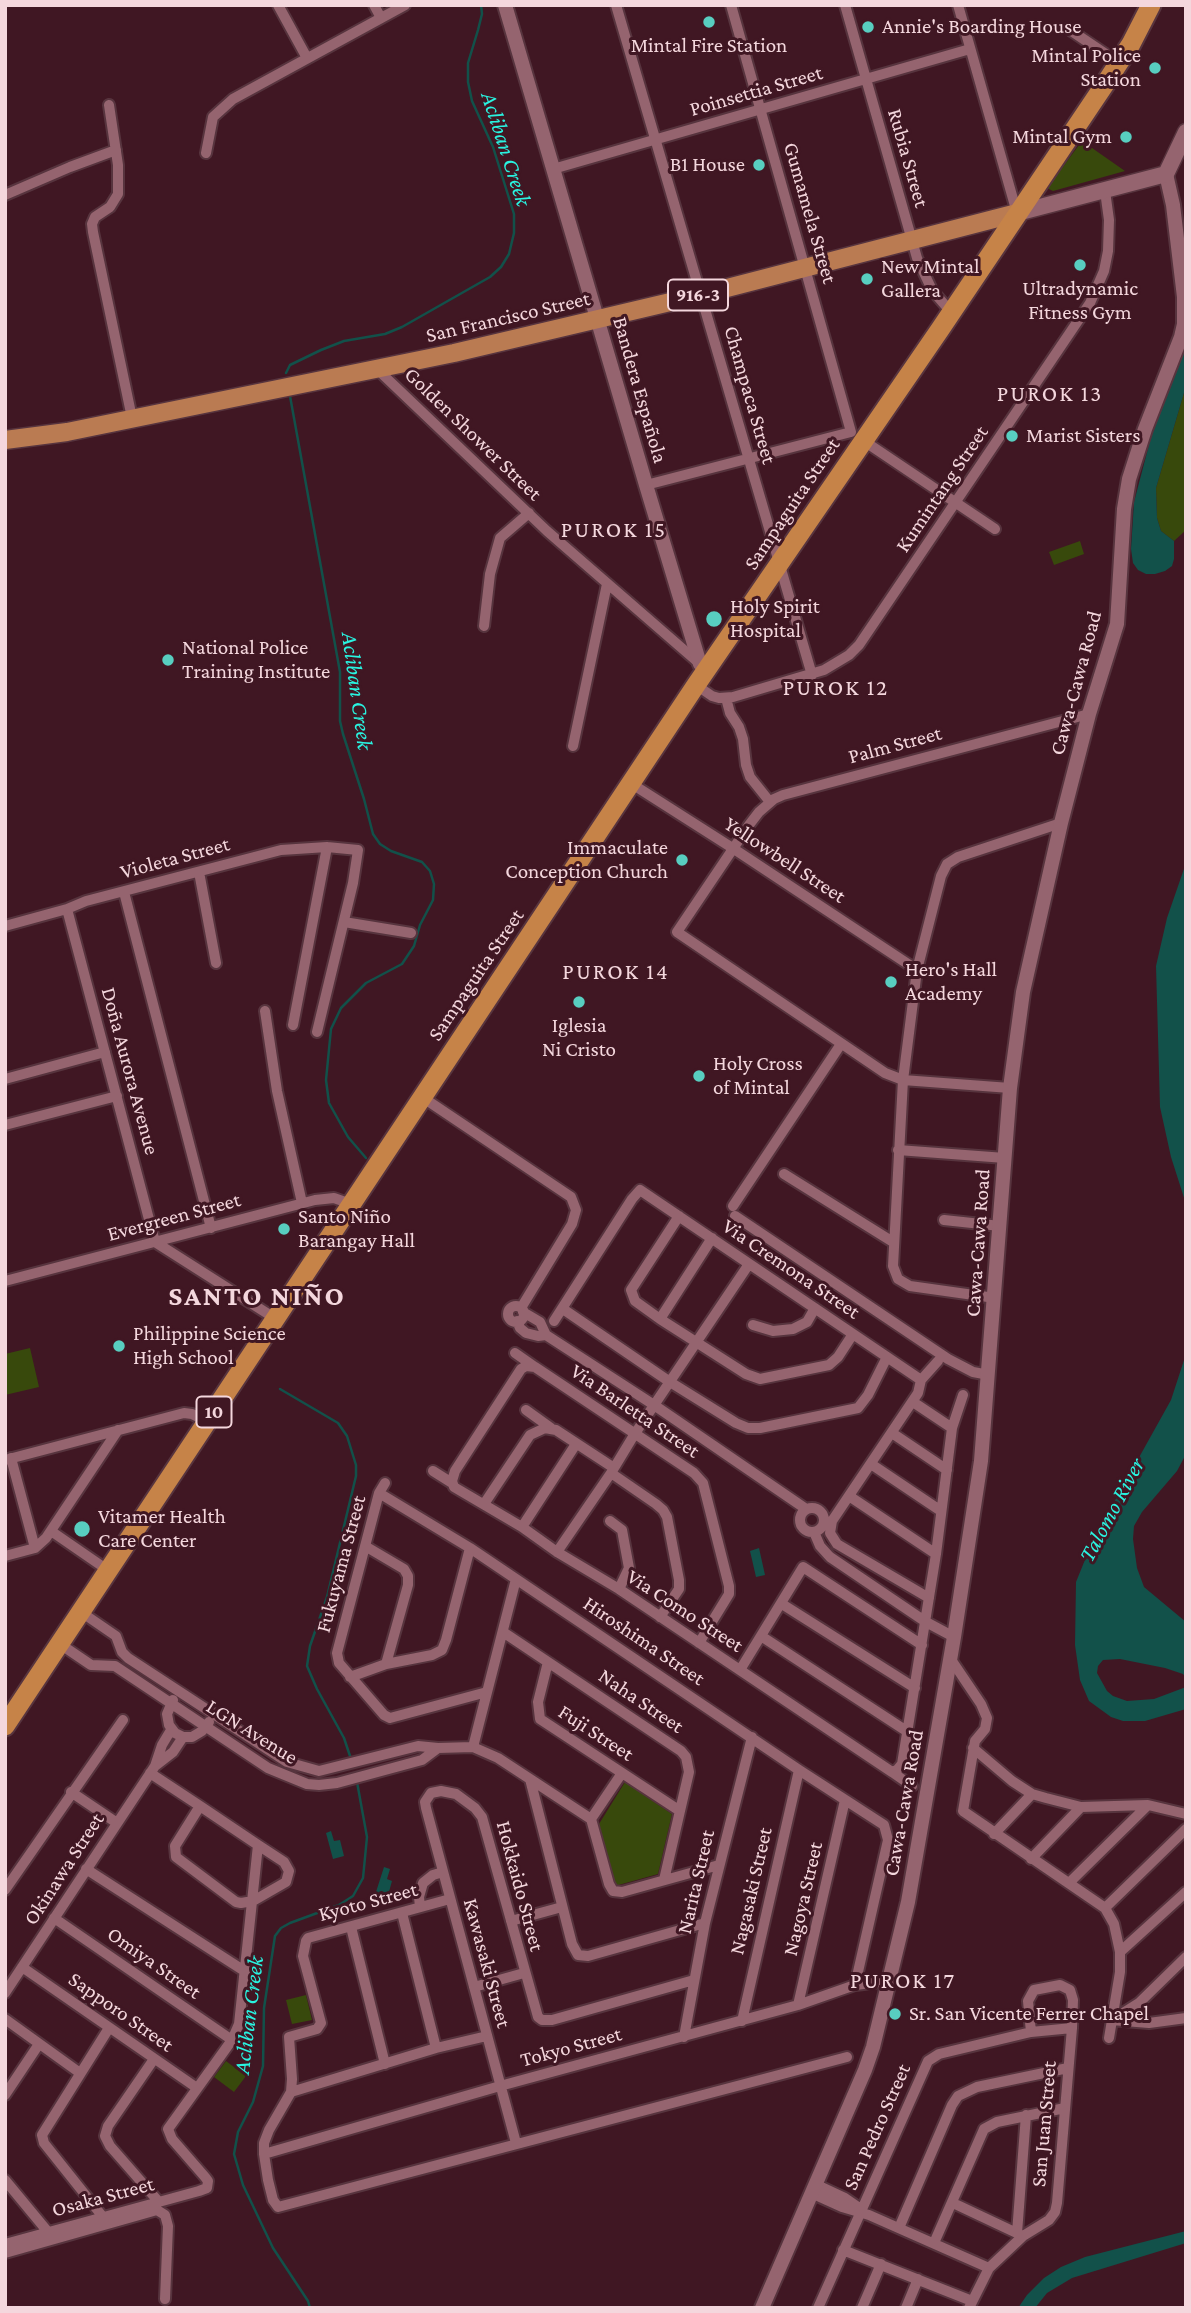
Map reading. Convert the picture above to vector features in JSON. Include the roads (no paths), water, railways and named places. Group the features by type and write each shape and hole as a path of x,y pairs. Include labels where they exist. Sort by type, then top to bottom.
{"highway":[{"name":"Sampaguita Street","path":"422,1097 632,784 701,673 779,563 857,436 951,312 1119,63 1151,5"},
{"name":"10","path":"5,1727 422,1097"}],"main road":[{"path":"1017,214 1166,174 1186,132"},
{"name":"San Francisco Street","path":"5,440 45,436 378,370 701,295 1017,214"}],"street":[{"path":"278,5 307,58"},
{"path":"374,5 381,18"},
{"path":"206,153 209,129 220,108 264,80 405,5"},
{"name":"Champaca Street","path":"616,5 812,675"},
{"name":"Gumamela Street","path":"731,5 857,436"},
{"name":"Rubia Street","path":"845,5 911,241 923,275 951,312"},
{"path":"958,5 1017,214"},
{"name":"Bandera Española","path":"506,6 701,673"},
{"path":"1070,30 1119,63"},
{"name":"Poinsettia Street","path":"553,169 970,49"},
{"path":"109,105 116,150 118,194 110,207 95,217 92,224 132,418"},
{"path":"5,195 116,150"},
{"name":"Cawa-Cawa Road","path":"762,2308 865,2070 908,1902 954,1637 981,1461 1010,1088 1023,992 1089,714 1117,624 1124,509 1129,479 1144,429 1184,324 1184,297 1173,205 1166,174"},
{"name":"Kumintang Street","path":"726,698 812,675 837,663 859,645 1090,303 1104,271 1108,251 1109,228 1105,191"},
{"name":"Golden Shower Street","path":"378,370 701,673"},
{"path":"646,485 748,458 857,436 995,529"},
{"path":"484,626 490,574 500,538 529,513"},
{"path":"573,746 607,584"},
{"path":"701,673 712,696 726,698 743,739 750,776 770,802"},
{"name":"Palm Street","path":"841,1044 677,932 749,825 770,802 783,795 1089,714"},
{"name":"Yellowbell Street","path":"632,784 917,970"},
{"path":"995,1298 904,1284 895,1273 892,1260 903,1080 917,970 941,876 947,864 958,857 1062,823"},
{"path":"293,1025 327,847"},
{"name":"Violeta Street","path":"5,926 86,901 281,850 327,847 358,850 356,872 344,922"},
{"path":"199,872 216,963"},
{"path":"124,892 211,1228"},
{"name":"Doña Aurora Avenue","path":"67,909 155,1242"},
{"path":"317,1032 344,922 411,933"},
{"path":"265,1011 277,1091 302,1203"},
{"path":"989,1375 973,1372 948,1359 734,1211 841,1044 885,1073 903,1080 1010,1088"},
{"path":"5,1079 105,1052"},
{"path":"5,1125 117,1097"},
{"path":"422,1097 571,1196 576,1210 572,1224 520,1314 520,1328 526,1333 546,1335"},
{"path":"898,1150 1005,1158"},
{"path":"784,1174 893,1242"},
{"name":"Via Cremona Street","path":"564,1309 640,1190 921,1380"},
{"name":"Evergreen Street","path":"5,1281 302,1203 334,1198 351,1204"},
{"path":"679,1216 631,1290 635,1301 660,1319 746,1374 760,1379 833,1363 853,1334"},
{"path":"944,1220 1000,1226"},
{"path":"660,1319 712,1238"},
{"path":"155,1242 276,1319"},
{"path":"557,1552 749,1264"},
{"path":"753,1325 773,1331 793,1329 807,1322 815,1308"},
{"path":"554,1321 564,1309 670,1382 748,1428 760,1428 858,1408 868,1395 887,1357"},
{"path":"520,1314 540,1322 546,1335 806,1509"},
{"name":"Via Barletta Street","path":"515,1353 694,1473 706,1489 729,1594 699,1643"},
{"path":"929,1598 837,1544 830,1533 832,1521 913,1402 921,1388 921,1380 938,1361"},
{"path":"453,1485 455,1471 521,1369 526,1366 538,1369"},
{"path":"895,1771 902,1764 908,1732 936,1554 952,1428 963,1395"},
{"path":"913,1402 952,1428"},
{"path":"526,1410 663,1510 667,1517 679,1589 660,1617"},
{"path":"35,1548 8,1459 184,1413 208,1422"},
{"path":"484,1504 530,1435 551,1428"},
{"path":"5,1556 35,1548 51,1531 118,1430"},
{"path":"892,1433 947,1470"},
{"path":"522,1527 576,1444"},
{"path":"871,1464 942,1511"},
{"name":"Via Como Street","path":"433,1471 619,1589 895,1771 912,1786"},
{"name":"Fukuyama Street","path":"382,1488 337,1653 339,1663 384,1715 390,1718 487,1692"},
{"name":"Hiroshima Street","path":"382,1488 884,1825 888,1840 855,1985"},
{"path":"849,1496 936,1554"},
{"path":"816,1508 823,1516 822,1526 814,1532 804,1529 800,1522 800,1515 806,1509 816,1508"},
{"path":"610,1521 622,1530 629,1568 628,1575 619,1589"},
{"path":"51,1531 109,1571"},
{"path":"814,1532 820,1546 830,1557 926,1622 954,1637"},
{"path":"365,1546 404,1569 408,1576 408,1585 386,1664"},
{"path":"350,1677 386,1664 432,1655 442,1650 470,1548"},
{"path":"740,1670 803,1567 922,1645"},
{"path":"474,1747 516,1579"},
{"path":"782,1604 915,1688"},
{"name":"LGN Avenue","path":"81,1612 112,1633 128,1658 288,1762 319,1771 418,1746 474,1747 498,1758 591,1819"},
{"name":"Naha Street","path":"503,1632 681,1751 689,1764 688,1772 664,1880"},
{"path":"761,1636 908,1732"},
{"path":"104,1665 119,1643"},
{"name":"LGN Avenue","path":"60,1644 91,1665 115,1666 261,1764 282,1776 307,1784 337,1783 422,1760 438,1748"},
{"path":"950,1658 986,1713 987,1724 973,1748 963,1811 1105,1908 1114,1924 1120,1952 1120,1972 1109,2038"},
{"name":"Fuji Street","path":"548,1662 537,1709 540,1719 680,1811"},
{"path":"153,1770 171,1730 167,1714 178,1692"},
{"path":"171,1730 183,1737 192,1737 205,1727 213,1715"},
{"path":"5,1890 123,1720"},
{"path":"153,1770 173,1752 183,1737"},
{"name":"Narita Street","path":"684,2038 705,1923 752,1737"},
{"path":"973,1748 1032,1794 1081,1807 1148,1805 1186,1814"},
{"path":"261,1764 269,1752"},
{"path":"153,1770 200,1806 284,1862 289,1875 283,1885 253,1901 236,1902 176,1857 175,1846 200,1806"},
{"name":"Okinawa Street","path":"5,1993 153,1770"},
{"name":"Nagasaki Street","path":"741,2021 799,1770"},
{"path":"319,1771 319,1785"},
{"path":"622,1773 591,1819 613,1891 622,1892 719,1865"},
{"path":"530,1779 572,1944 578,1955 588,1956 705,1923"},
{"name":"Hokkaido Street","path":"431,1793 442,1791 456,1794 475,1808 482,1817 534,2012 542,2020 552,2020 694,1980"},
{"path":"71,1793 117,1823"},
{"name":"Kawasaki Street","path":"431,1793 425,1802 426,1808 516,2143"},
{"path":"994,1834 1032,1794"},
{"name":"Nagoya Street","path":"798,2006 845,1800"},
{"path":"1069,1883 1148,1805"},
{"path":"1031,1859 1081,1807"},
{"path":"1105,1908 1186,1829"},
{"path":"197,2088 232,2040 242,2014 258,1845"},
{"path":"86,1869 246,1972"},
{"path":"420,1907 419,1897 424,1883 433,1875 443,1872"},
{"path":"1120,1952 1186,1892"},
{"name":"Kyoto Street","path":"291,2092 289,2037 317,2029 321,2023 303,1956 303,1945 308,1938 450,1899"},
{"path":"511,1921 562,1907"},
{"path":"402,1913 436,2048"},
{"name":"Omiya Street","path":"54,1918 232,2040"},
{"path":"351,1927 386,2063"},
{"path":"1112,2020 1139,2003 1186,1957"},
{"name":"Sapporo Street","path":"22,1967 197,2088"},
{"path":"474,1987 524,1973"},
{"name":"Tokyo Street","path":"264,2154 500,2086 798,2006 855,1985 889,1980"},
{"name":"San Juan Street","path":"970,2304 989,2267 1020,2235 1049,2220 1055,2212 1072,2028 1073,2000 1070,1990 1060,1985 1041,1987 1030,1995 1028,2001 1031,2032"},
{"path":"1112,2020 1149,2023 1186,2018"},
{"path":"5,2020 80,2073"},
{"path":"103,2217 42,2139 44,2130 109,2028"},
{"name":"San Pedro Street","path":"818,2308 928,2061 939,2054 1031,2032 1072,2028"},
{"path":"487,2036 436,2048 291,2092 266,2135 264,2154 273,2200 278,2207 283,2208 516,2143 847,2057"},
{"path":"5,2095 39,2044"},
{"path":"154,2059 108,2126 105,2136 110,2146 159,2202"},
{"path":"899,2228 958,2096 977,2087 1068,2068"},
{"name":"Osaka Street","path":"5,2244 200,2191 208,2184 205,2177 169,2133 169,2126 197,2088"},
{"path":"934,2244 984,2129 997,2122 1065,2108"},
{"path":"953,2203 1020,2235 1026,2115"},
{"path":"5,2180 48,2232"},
{"path":"813,2188 842,2207 863,2212 989,2267"},
{"path":"5,2253 157,2210 165,2215 168,2226 165,2299"},
{"path":"843,2249 918,2279 970,2304"},
{"path":"862,2308 881,2264"},
{"path":"906,2308 918,2279"}],"water":[{"path":"1186,338 1186,386 1156,488 1157,518 1161,531 1174,541 1174,559 1172,566 1165,571 1146,574 1138,570 1133,563 1131,549 1134,502 1156,418"},
{"path":"1186,863 1186,1204 1171,1157 1160,1107 1156,966 1167,918"},
{"name":"Talomo River","path":"1186,1354 1186,1454 1177,1471 1142,1512 1134,1526 1133,1539 1137,1568 1144,1587 1186,1622 1186,1678 1183,1674 1165,1668 1120,1659 1103,1660 1097,1673 1107,1691 1127,1701 1154,1699 1186,1687 1186,1709 1145,1721 1123,1721 1111,1717 1089,1701 1080,1680 1075,1645 1076,1582 1093,1540 1171,1400"},
{"path":"759,1548 765,1575 756,1577 750,1551"},
{"path":"331,1831 334,1841 340,1840 344,1856 333,1859 326,1833"},
{"path":"384,1867 390,1869 387,1879 392,1881 387,1899 375,1895"},
{"path":"1186,2231 1186,2243 1072,2278 1047,2293 1035,2308 1018,2308 1044,2278 1061,2267 1085,2257"}],"waterway":[{"name":"Acliban Creek","path":"286,373 290,365 321,350 344,341 385,334 402,327 490,277 501,267 509,254 514,233 514,214 493,147 472,101 468,82 468,63 482,14 481,5"},
{"path":"5,137 5,154"},
{"name":"Acliban Creek","path":"290,396 340,672 340,721 343,734 373,834 380,844 391,851 422,862 430,871 434,884 433,900 420,925 414,946 402,964 366,983 341,1008 331,1029 326,1080 329,1103 348,1137 366,1158"},
{"name":"Acliban Creek","path":"280,1389 338,1423 347,1436 356,1465 356,1476 327,1597 310,1646 307,1666 344,1738 351,1759"},
{"name":"Acliban Creek","path":"310,2308 273,2248 243,2185 234,2154 238,2132 253,2102 263,2066 264,2008 275,1936 281,1928 290,1923 339,1905 353,1896 363,1878 367,1837 357,1782"}],"place":[{"name":"Mintal Fire Station","path":"709,22"},
{"name":"Annie's Boarding House","path":"868,27"},
{"name":"Mintal Police Station","path":"1155,68"},
{"name":"Mintal Gym","path":"1126,137"},
{"name":"B1 House","path":"759,165"},
{"name":"Ultradynamic Fitness Gym","path":"1080,265"},
{"name":"New Mintal Gallera","path":"867,279"},
{"name":"Marist Sisters","path":"1012,436"},
{"name":"Holy Spirit Hospital","path":"714,619"},
{"name":"National Police Training Institute","path":"168,660"},
{"name":"Immaculate Conception Church","path":"682,860"},
{"name":"Hero's Hall Academy","path":"891,982"},
{"name":"Iglesia Ni Cristo","path":"579,1002"},
{"name":"Holy Cross of Mintal","path":"699,1076"},
{"name":"Santo Niño Barangay Hall","path":"284,1229"},
{"name":"Philippine Science High School","path":"119,1346"},
{"name":"Vitamer Health Care Center","path":"82,1529"},
{"name":"Sr. San Vicente Ferrer Chapel","path":"895,2014"}],"district":[{"name":"PUROK 13","path":"1050,394"},
{"name":"PUROK 15","path":"614,530"},
{"name":"PUROK 12","path":"836,688"},
{"name":"PUROK 14","path":"616,972"},
{"name":"SANTO NIÑO","path":"257,1296"},
{"name":"PUROK 17","path":"903,1981"}]}
